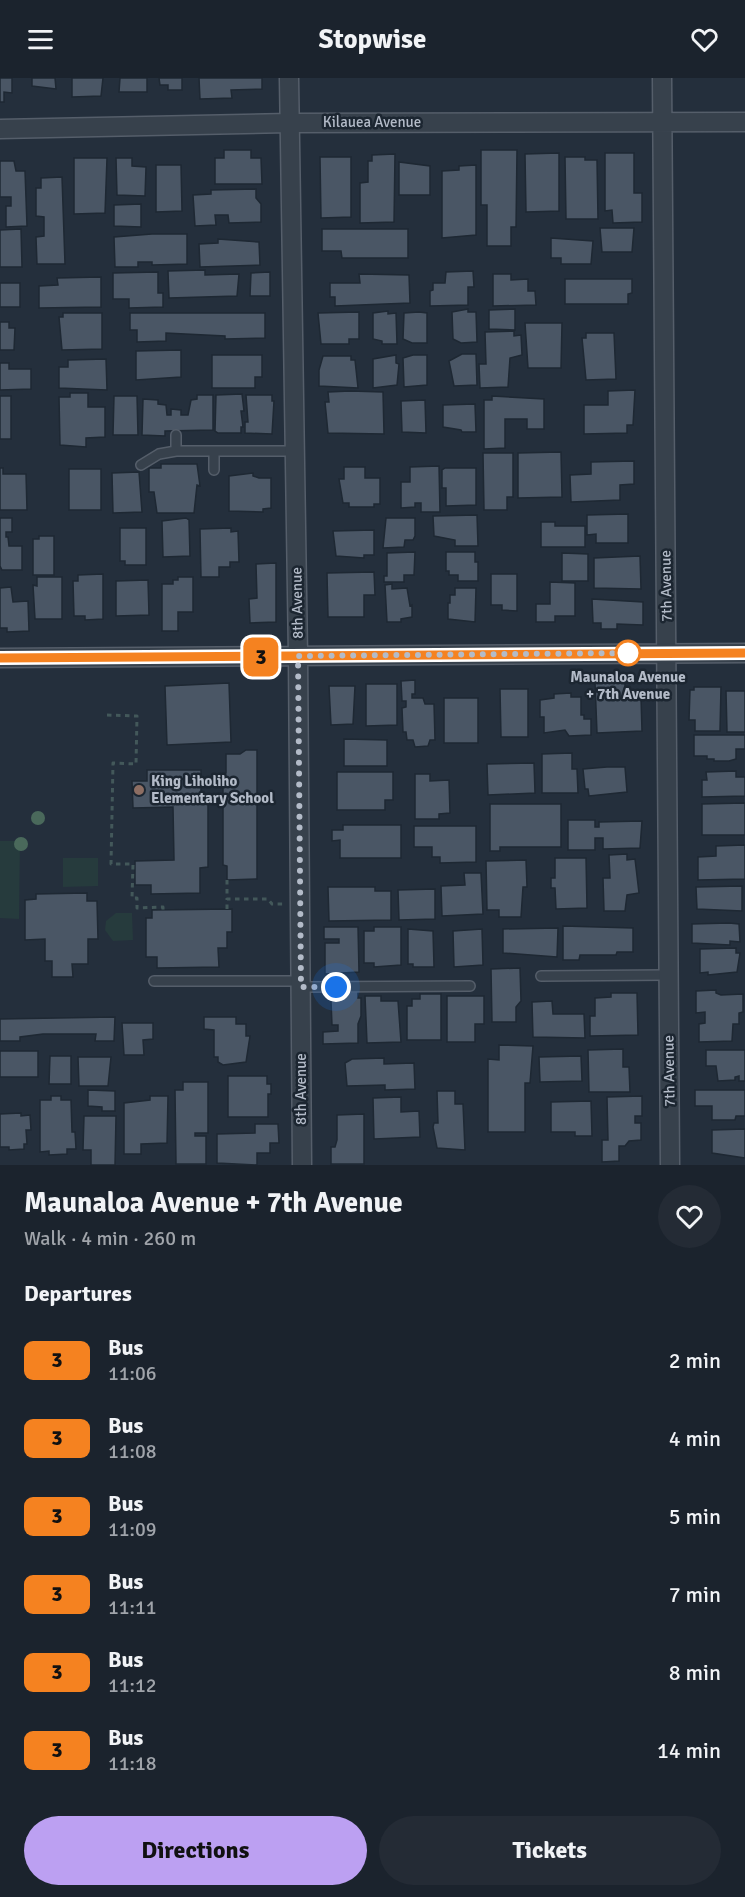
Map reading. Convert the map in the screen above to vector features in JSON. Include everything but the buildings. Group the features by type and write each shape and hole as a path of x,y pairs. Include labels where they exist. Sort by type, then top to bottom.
{"street":[{"name":"8th Avenue","path":"289,78 298,656 302,1165"},
{"name":"7th Avenue","path":"662,78 670,1165"},
{"name":"Kilauea Avenue","path":"0,129 290,123 662,120 745,122"},
{"path":"0,658 745,653"}],"lane":[{"path":"176,435 176,451"},
{"path":"141,465 159,454 176,451 294,451"},
{"path":"214,451 214,470"},
{"path":"541,976 667,975"},
{"path":"154,981 470,986"}],"path":[{"path":"107,715 137,716 136,764 113,763 111,864 133,864 132,898 137,898 137,908 163,908 163,910"},
{"path":"227,880 227,909"},
{"path":"227,899 268,899 272,904 285,904"}],"green space":[{"path":"0,841 20,841 19,919 0,918"},
{"path":"63,858 98,858 98,886 63,887"},
{"path":"116,913 132,913 133,940 113,941 105,930 106,921"}],"bus line":[{"name":"3","path":"0,658 745,653"}],"place":[{"name":"Maunaloa Avenue + 7th Avenue","path":"628,653"},
{"name":"King Liholiho Elementary School","path":"139,790"}],"route":[{"path":"336,987 301,987 298,656 628,653"}]}
